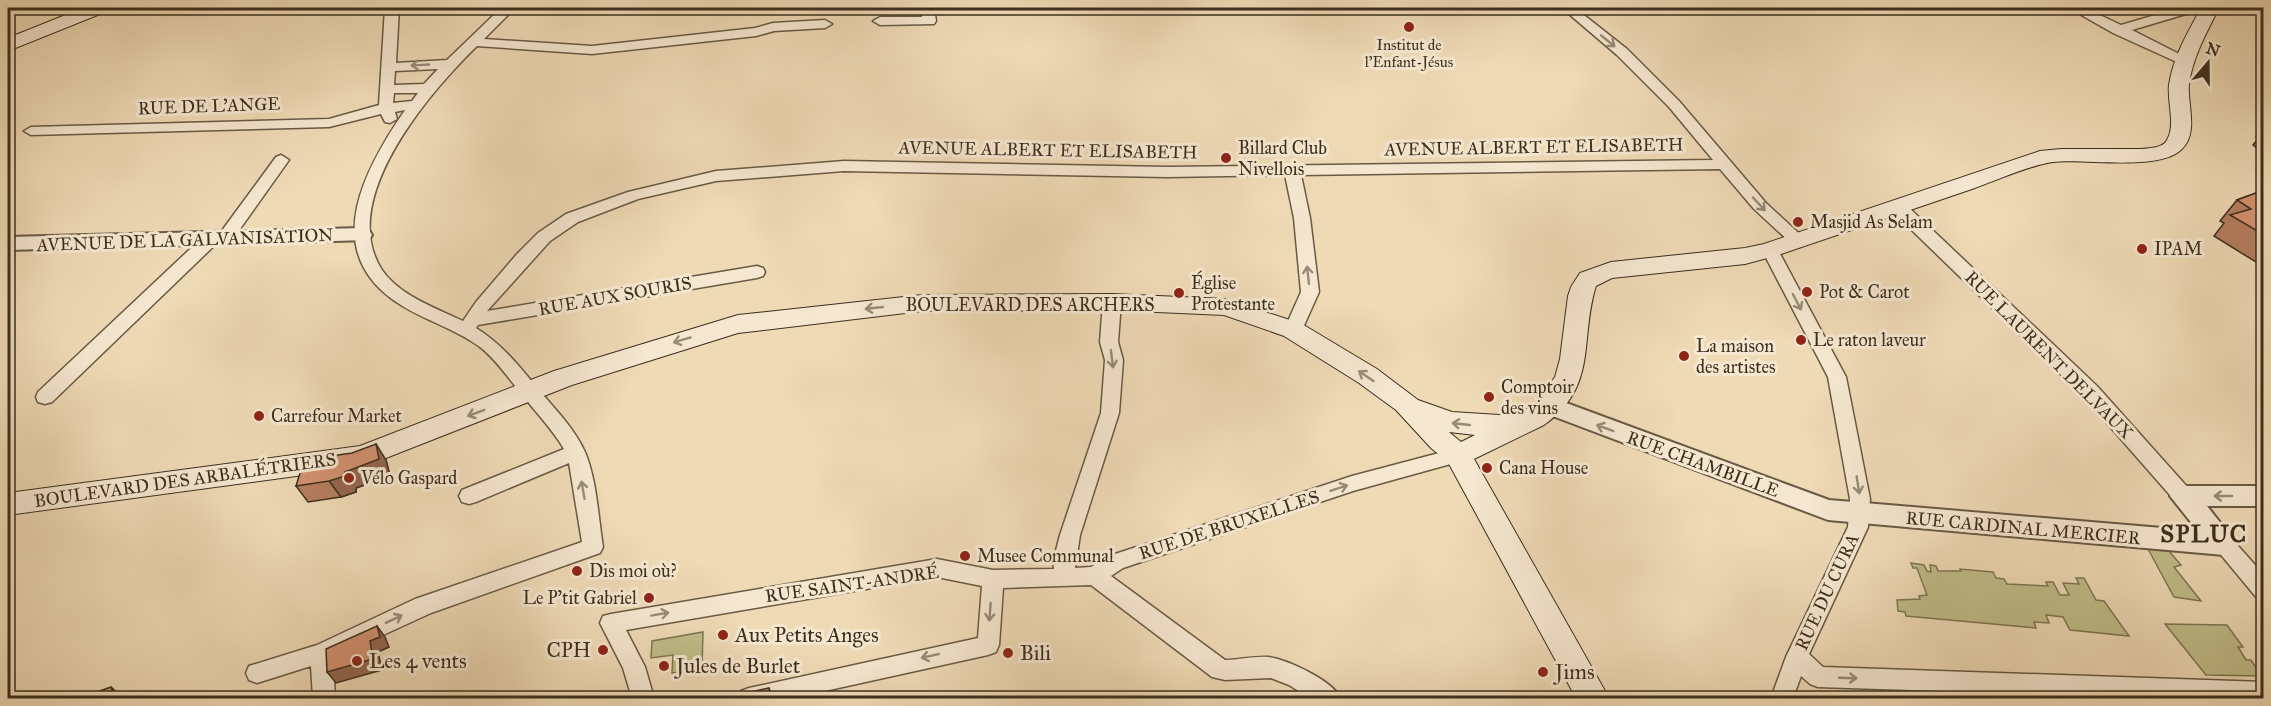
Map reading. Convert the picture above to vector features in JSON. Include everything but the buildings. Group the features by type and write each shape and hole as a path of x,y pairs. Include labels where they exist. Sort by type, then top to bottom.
{"main road":[{"path":"8,45 98,8"},
{"path":"1593,699 1458,454 1519,426 1550,406 1571,370 1577,340 1580,299 1585,282 1596,274 1611,270 1745,256 1770,250 2048,156 2074,153 2143,154 2170,149 2178,141 2179,84 2187,54 2210,8"},
{"name":"BOULEVARD DES ARCHERS","path":"530,392 573,374 738,324 922,303 1112,302 1226,307 1293,330 1368,376 1405,404 1441,441 1458,454"},
{"name":"BOULEVARD DES ARBALÉTRIERS","path":"8,504 57,496 230,476 363,456 530,392"},
{"path":"1405,404 1436,421 1486,426 1519,426"}],"street":[{"path":"392,8 386,108 393,139"},
{"path":"257,673 322,653 423,606 593,548 575,452 558,423 498,353 469,325 395,293 376,272 363,251 362,235 367,189 393,139 429,88 508,8"},
{"path":"880,21 929,21 928,8"},
{"path":"1568,8 1646,75 1674,104 1760,206 1798,240"},
{"path":"2076,8 2122,31 2187,54"},
{"path":"2122,31 2191,8"},
{"path":"474,42 608,49 756,32 773,27 825,24"},
{"path":"389,67 452,64"},
{"path":"387,89 429,88"},
{"name":"RUE DE L'ANGE","path":"31,131 329,123 386,108 417,105"},
{"path":"45,397 217,239 281,160"},
{"name":"AVENUE ALBERT ET ELISABETH","path":"469,325 544,237 573,218 602,205 634,195 716,176 844,166 1037,171 1724,164"},
{"path":"1292,170 1302,218 1310,292 1293,330"},
{"name":"RUE LAURENT DELVAUX","path":"1898,207 2090,391 2264,591"},
{"name":"AVENUE DE LA GALVANISATION","path":"8,244 362,235"},
{"name":"RUE DU CURA","path":"1770,250 1837,377 1860,499 1858,527 1797,657 1782,699"},
{"name":"RUE AUX SOURIS","path":"469,325 757,272"},
{"path":"1066,578 1064,562 1070,535 1110,413 1114,360 1109,342 1112,302"},
{"name":"RUE CHAMBILLE","path":"1550,406 1828,510 1858,514"},
{"path":"469,496 575,452"},
{"name":"RUE DE BRUXELLES","path":"993,579 1095,576 1116,562 1352,484 1458,454"},
{"path":"2183,496 2264,496"},
{"name":"RUE CARDINAL MERCIER","path":"1858,514 2224,544"},
{"name":"RUE SAINT-ANDRÉ","path":"643,699 633,667 611,623 938,568 993,579"},
{"path":"1095,576 1220,670 1233,672 1262,667 1280,670 1329,699"},
{"path":"750,699 950,651 988,645 993,579"},
{"path":"322,653 324,699"},
{"path":"1797,657 1818,677 2264,692"}],"shaded area":[{"path":"2148,549 2169,551 2181,565 2174,567 2201,601 2174,597"},
{"path":"1911,563 1924,565 1927,571 1931,572 1930,565 1936,566 1938,571 1961,571 1960,569 1993,572 1996,578 2004,579 2007,584 2048,586 2046,582 2053,582 2060,595 2069,595 2063,583 2079,584 2076,578 2084,578 2096,600 2104,601 2129,636 2070,630 2063,617 2046,615 2049,623 2034,622 2036,628 1906,616 1905,612 1898,611 1897,600 1920,599 1919,596 1927,595 1917,568 1913,568"},
{"path":"2165,624 2227,625 2243,647 2238,647 2246,660 2251,660 2259,672 2263,672 2263,676 2206,675"},
{"path":"703,632 702,668 672,673 673,655 651,658 652,641"}],"place":[{"name":"Institut de l'Enfant-Jésus","path":"1409,27"},
{"name":"Billard Club Nivellois","path":"1226,158"},
{"name":"Masjid As Selam","path":"1798,222"},
{"name":"IPAM","path":"2142,249"},
{"name":"Pot & Carot","path":"1807,292"},
{"name":"Église Protestante","path":"1179,293"},
{"name":"Le raton laveur","path":"1801,340"},
{"name":"La maison des artistes","path":"1684,356"},
{"name":"Comptoir des vins","path":"1489,397"},
{"name":"Carrefour Market","path":"259,416"},
{"name":"Cana House","path":"1487,468"},
{"name":"Vélo Gaspard","path":"349,478"},
{"name":"Musee Communal","path":"965,556"},
{"name":"Dis moi où?","path":"577,571"},
{"name":"Le P'tit Gabriel","path":"649,598"},
{"name":"Aux Petits Anges","path":"723,635"},
{"name":"CPH","path":"603,650"},
{"name":"Bili","path":"1008,653"},
{"name":"Les 4 vents","path":"357,661"},
{"name":"Jules de Burlet","path":"664,666"},
{"name":"Jims","path":"1543,672"}],"district":[{"name":"SPLUC","path":"2204,534"}]}
